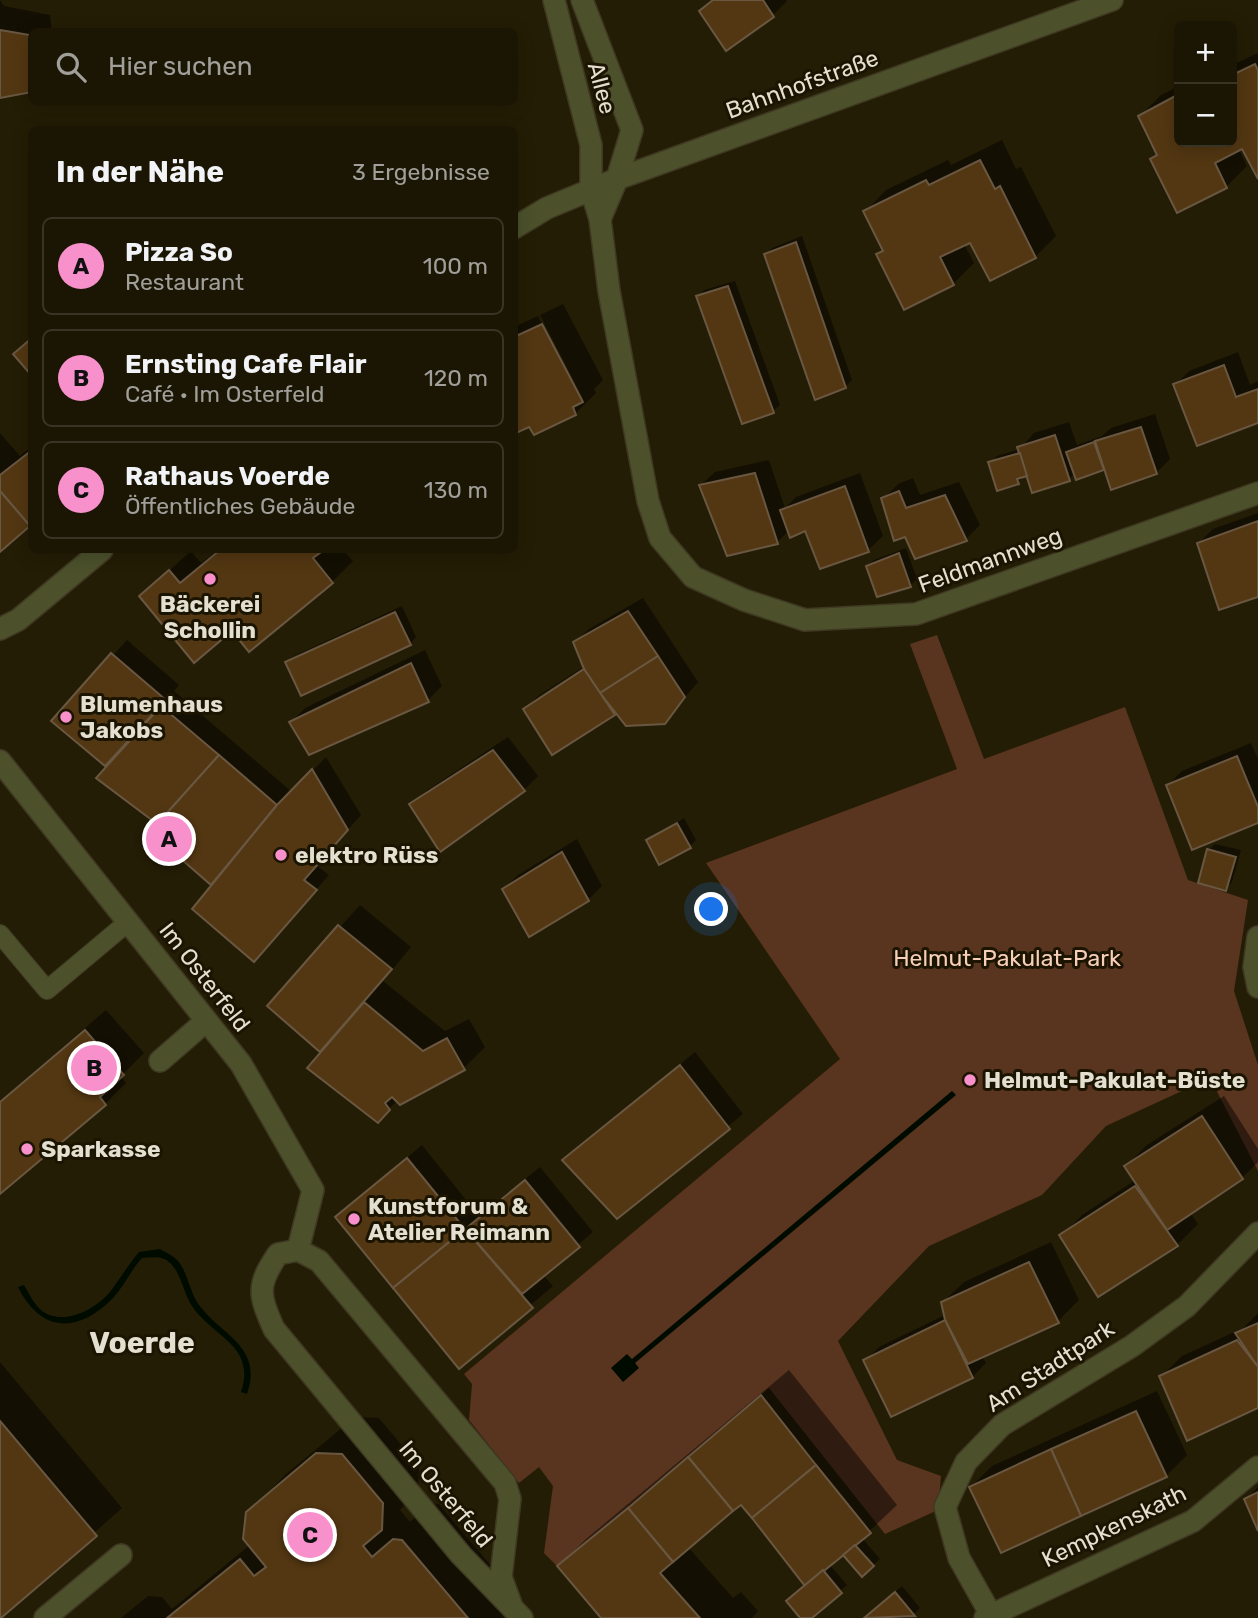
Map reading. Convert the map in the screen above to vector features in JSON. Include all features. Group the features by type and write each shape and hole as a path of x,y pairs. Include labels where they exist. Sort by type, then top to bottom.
{"street":[{"name":"Allee","path":"554,0 591,145 591,190"},
{"name":"Allee","path":"582,0 632,130 617,179"},
{"name":"Bahnhofstraße","path":"518,226 547,208 617,179 1112,0"},
{"path":"600,219 617,179"},
{"name":"Feldmannweg","path":"591,190 600,219 609,291 648,501 660,538 692,577 744,600 805,620 916,614 1258,493"},
{"path":"0,629 18,620 98,553"},
{"name":"Im Osterfeld","path":"0,761 241,1064 313,1190 298,1250"},
{"path":"1258,937 1254,967 1258,987"},
{"path":"160,1061 206,1021"},
{"name":"Am Stadtpark","path":"990,1617 959,1558 945,1507 967,1462 1002,1425 1132,1346 1187,1306 1258,1233"},
{"name":"Im Osterfeld","path":"298,1250 319,1261 505,1483 510,1499 501,1577 517,1612 461,1555 274,1329 260,1297 264,1274 278,1254 298,1250"},
{"name":"Kempkenskath","path":"990,1617 1193,1521 1258,1467"},
{"path":"45,1618 121,1556"}],"lane":[{"path":"0,934 47,989 128,922"}],"green space":[{"name":"Helmut-Pakulat-Park","path":"937,635 984,759 1125,707 1188,880 1248,900 1234,991 1258,1065 1258,1171 1210,1078 1106,1126 1042,1195 929,1246 838,1341 897,1460 941,1476 938,1510 885,1534 769,1388 557,1566 544,1553 553,1486 539,1467 519,1483 469,1420 472,1384 464,1374 840,1059 706,863 957,769 910,644"}],"shaded area":[{"path":"952,1091 956,1095 635,1363 639,1368 623,1382 611,1368 627,1354 632,1359"},
{"path":"160,1249 178,1261 199,1305 245,1353 250,1364 251,1378 247,1394 241,1392 244,1377 239,1354 194,1309 181,1280 166,1260 158,1257 142,1258 113,1298 87,1318 74,1322 49,1320 27,1302 18,1287 24,1285 43,1312 55,1317 73,1316 90,1309 104,1298 139,1252"}],"building":[{"path":"713,0 763,0 774,17 726,51 699,11"},
{"path":"0,30 28,35 28,93 0,98"},
{"path":"1255,64 1258,70 1258,179 1242,149 1215,163 1227,188 1177,213 1150,159 1157,155 1138,116 1174,97 1174,147 1237,147 1237,73"},
{"path":"980,160 995,189 1000,186 1036,258 990,281 970,243 940,257 954,285 904,310 876,254 883,251 863,211 926,180 929,185"},
{"path":"796,242 846,388 815,400 764,254"},
{"path":"728,286 774,413 742,424 696,296"},
{"path":"542,324 583,402 573,407 576,415 534,435 529,427 518,432 518,335"},
{"path":"28,341 28,371 13,354"},
{"path":"1224,365 1236,397 1258,389 1258,423 1197,446 1173,384"},
{"path":"1141,427 1157,474 1111,490 1095,441"},
{"path":"1055,435 1070,481 1032,493 1017,447"},
{"path":"1094,442 1104,470 1076,480 1066,452"},
{"path":"28,453 28,524 0,491 0,475"},
{"path":"1020,453 1027,476 1017,479 1019,484 997,491 988,462"},
{"path":"755,473 778,544 727,556 699,485"},
{"path":"845,486 869,552 820,569 805,531 790,538 780,510"},
{"path":"0,491 28,524 28,528 0,552"},
{"path":"899,491 906,508 945,495 967,541 915,559 905,537 894,541 881,498"},
{"path":"1258,521 1258,597 1219,610 1197,543"},
{"path":"216,553 320,553 313,558 333,583 249,652 232,631 194,663 139,596 169,570 180,583"},
{"path":"899,553 911,587 877,597 866,566"},
{"path":"628,611 658,656 600,693 584,669 573,642"},
{"path":"395,612 411,645 301,696 285,662"},
{"path":"111,653 166,700 105,766 51,721"},
{"path":"658,656 685,697 665,724 626,726 600,693"},
{"path":"411,663 429,702 309,755 289,722"},
{"path":"584,669 615,715 552,755 523,709"},
{"path":"161,706 219,755 157,824 96,778"},
{"path":"493,750 525,791 440,852 409,804"},
{"path":"219,755 277,805 211,885 150,832"},
{"path":"1237,756 1258,807 1258,823 1192,850 1166,785"},
{"name":"elektro Rüss","path":"312,769 348,830 304,880 317,890 254,962 192,909 277,805"},
{"path":"677,823 691,848 659,865 646,840"},
{"path":"1207,849 1236,857 1226,891 1198,883"},
{"path":"562,852 589,901 529,937 502,889"},
{"path":"338,925 392,969 320,1052 267,1006"},
{"path":"364,1002 423,1051 447,1038 465,1070 400,1105 392,1097 385,1103 390,1110 378,1123 307,1068"},
{"name":"Sparkasse","path":"85,1030 124,1075 100,1097 106,1105 0,1194 0,1102"},
{"path":"680,1065 730,1129 617,1219 562,1160"},
{"path":"1202,1116 1243,1179 1167,1230 1124,1166"},
{"path":"407,1158 465,1229 393,1288 335,1217"},
{"path":"525,1180 580,1247 522,1294 465,1229"},
{"path":"1135,1186 1178,1246 1098,1297 1059,1235"},
{"path":"465,1229 533,1308 459,1369 393,1288"},
{"path":"1029,1262 1059,1323 968,1364 945,1320 941,1302"},
{"path":"945,1320 973,1378 891,1417 863,1360"},
{"path":"1258,1323 1258,1367 1235,1333"},
{"path":"1237,1340 1258,1367 1258,1408 1187,1441 1159,1376"},
{"path":"761,1395 816,1465 752,1518 741,1505 733,1511 688,1457"},
{"path":"1136,1411 1167,1477 1081,1516 1051,1449"},
{"path":"0,1421 97,1536 1,1618 0,1618"},
{"path":"1051,1449 1081,1516 1001,1553 969,1487"},
{"path":"316,1453 342,1454 383,1503 382,1530 363,1546 372,1557 393,1539 402,1540 468,1618 167,1618 240,1559 254,1576 266,1567 243,1539 246,1512"},
{"path":"688,1457 733,1511 673,1562 628,1508"},
{"path":"816,1465 871,1533 805,1586 752,1518"},
{"path":"1258,1492 1258,1531 1244,1499"},
{"path":"628,1508 673,1562 660,1573 700,1618 601,1618 557,1566"},
{"path":"855,1545 874,1566 862,1577 843,1555"},
{"path":"823,1570 842,1593 812,1618 800,1618 786,1601"},
{"path":"895,1592 915,1616 864,1618"}],"place":[{"name":"Bäckerei Schollin","path":"210,579"},
{"name":"Blumenhaus Jakobs","path":"66,717"},
{"name":"Pizza So","path":"169,839"},
{"name":"elektro Rüss","path":"281,855"},
{"name":"Ernsting Cafe Flair","path":"94,1068"},
{"name":"Helmut-Pakulat-Büste","path":"970,1080"},
{"name":"Sparkasse","path":"27,1149"},
{"name":"Kunstforum & Atelier Reimann","path":"354,1219"},
{"name":"Rathaus Voerde","path":"310,1535"}],"district":[{"name":"Voerde","path":"142,1343"}]}
